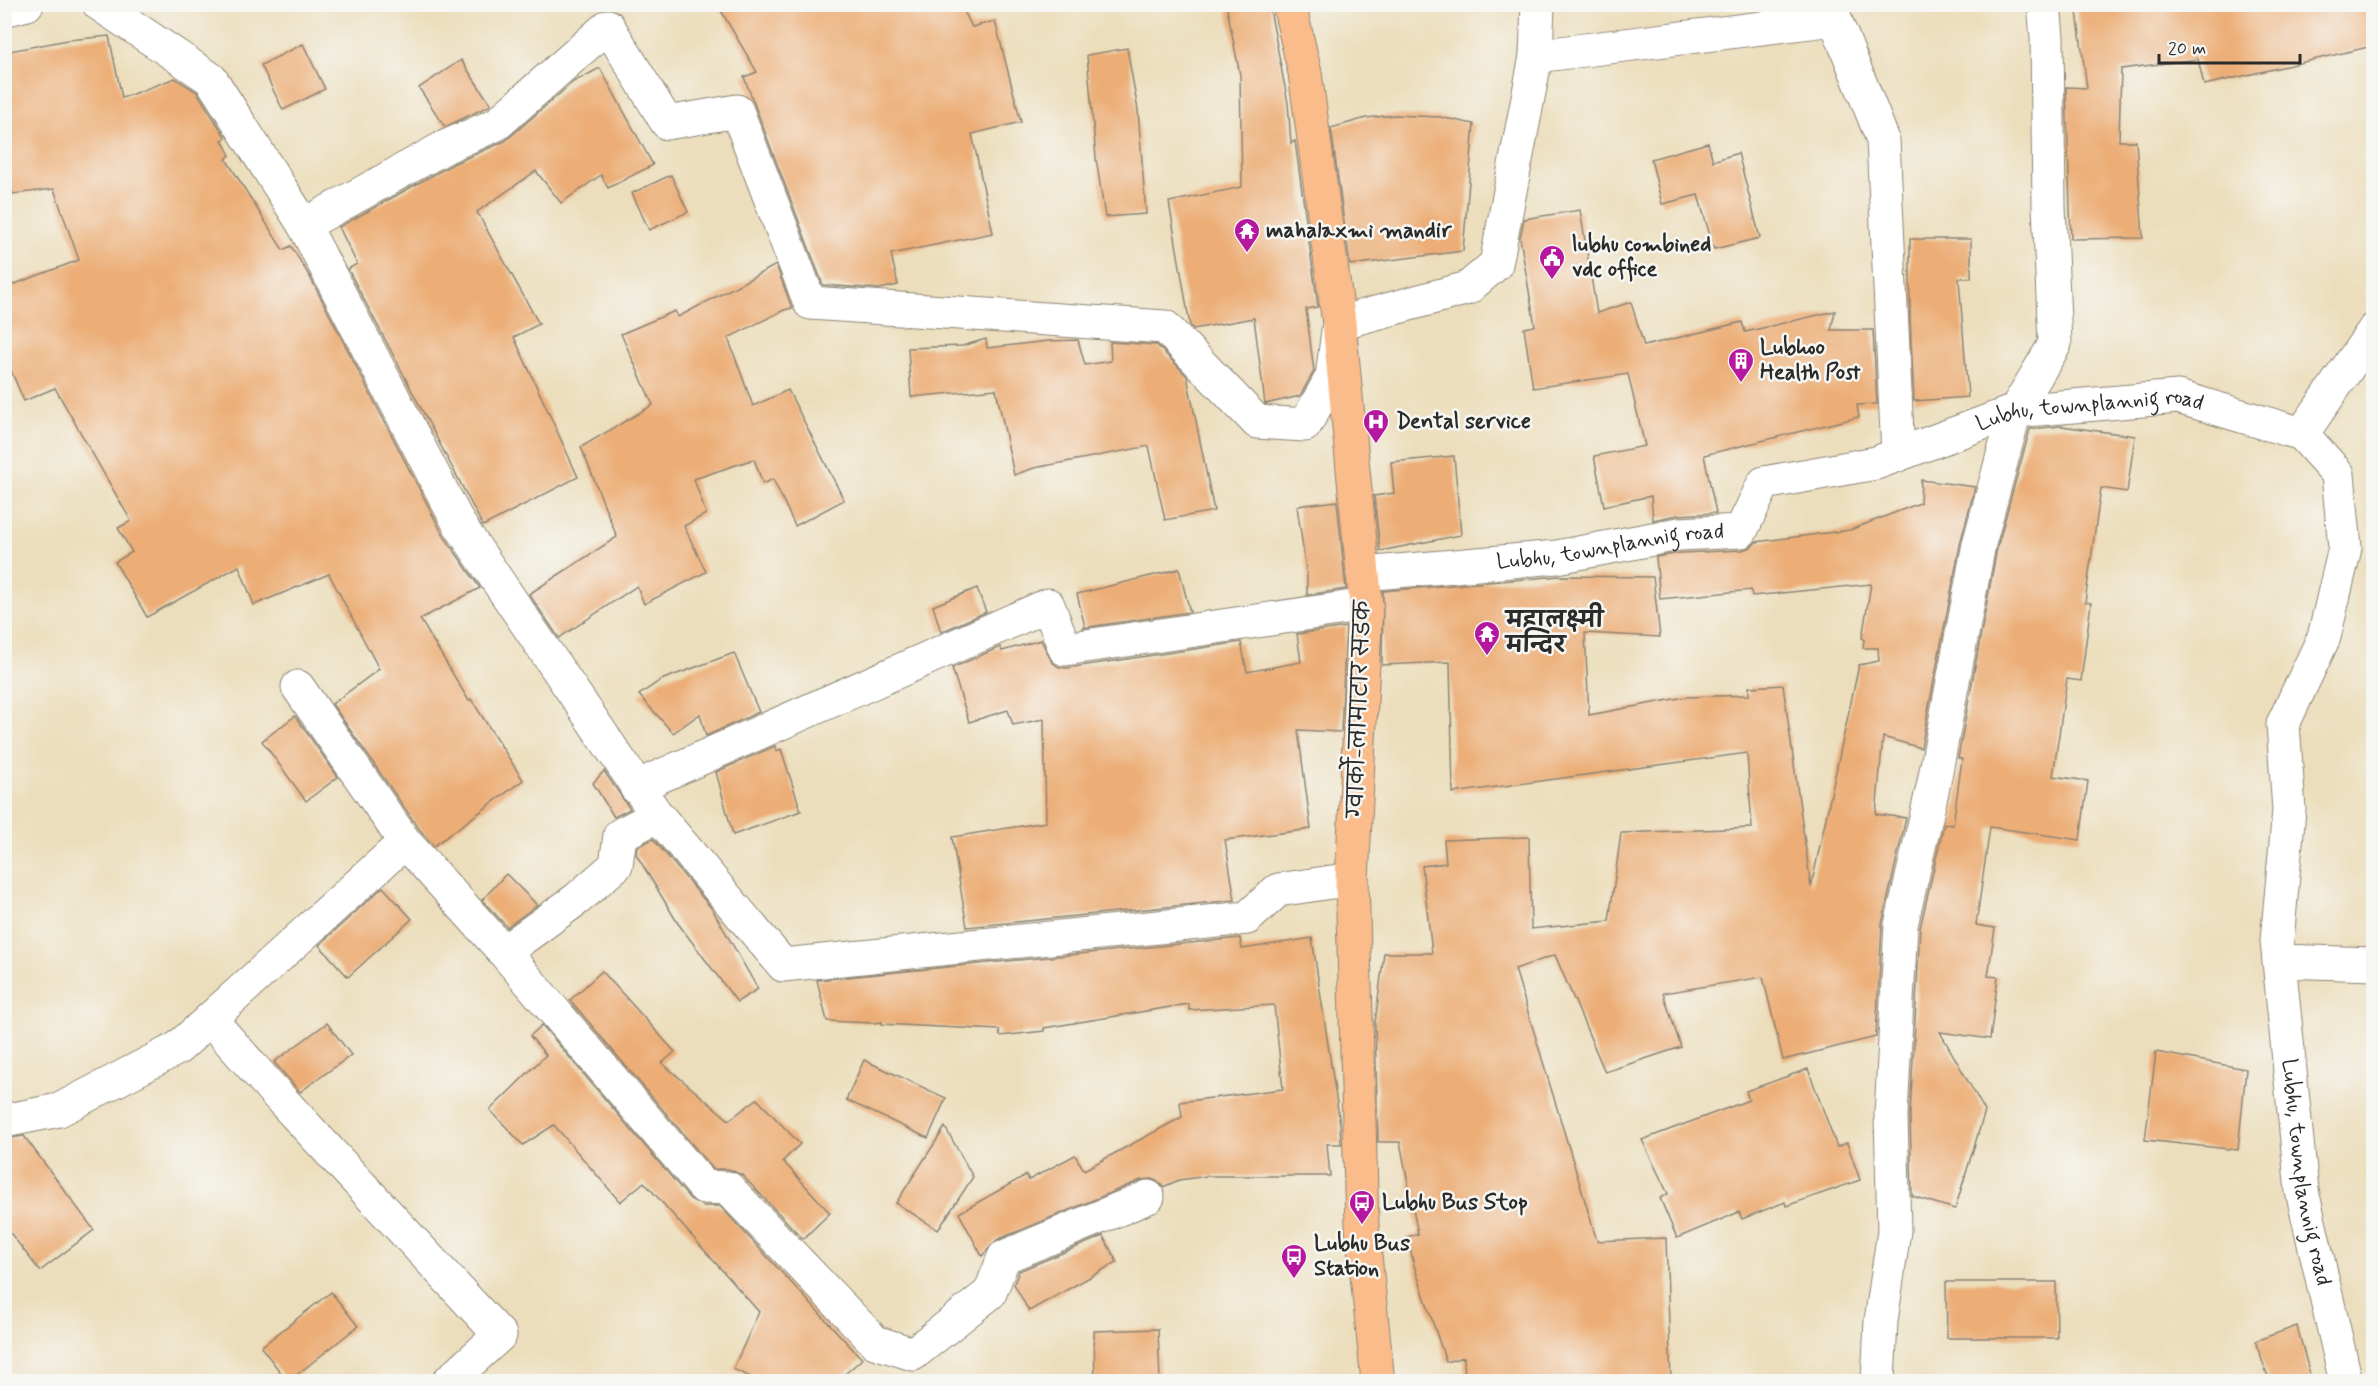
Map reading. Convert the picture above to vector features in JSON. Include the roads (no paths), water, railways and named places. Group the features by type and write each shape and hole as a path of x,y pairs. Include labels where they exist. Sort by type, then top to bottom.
{"main road":[{"name":"ग्वार्को-लामाटार सडक","path":"1289,4 1305,73 1339,323 1365,589 1352,879 1362,1226 1378,1382"}],"street":[{"path":"4,10 27,4"},
{"path":"99,4 211,79 304,225 459,524 645,799 783,965 1247,918 1278,890 1352,879"},
{"path":"304,225 445,147 497,124 608,26 667,123 737,111 810,303 1165,327 1257,422 1305,425 1332,377 1339,323 1468,288 1496,264 1536,56 1538,4"},
{"path":"1878,1382 1881,1321 1894,1231 1892,1115 1901,925 1933,787 1979,544 2015,411 2055,344 2049,206 2047,37 2044,4"},
{"path":"1536,56 1834,12 1883,140 1898,455"},
{"path":"2302,434 2373,330"},
{"name":"Lubhu, townplannig road","path":"1365,589 1679,534 1741,531 1764,483 1876,463 2015,411 2178,397 2302,434 2338,474 2345,548 2324,637 2283,724 2289,810 2277,941 2302,1191 2346,1382"},
{"path":"645,799 1048,605 1065,649 1365,589"},
{"path":"298,687 405,842 504,952 704,1187 728,1188 875,1342 913,1354 990,1293 1004,1257 1148,1197"},
{"path":"504,952 577,899 616,865 620,835 645,822 645,799"},
{"path":"4,1120 59,1110 178,1048 405,842"},
{"path":"2280,961 2373,964"},
{"path":"210,1019 280,1098 500,1335 448,1382"}],"place":[{"name":"mahalaxmi mandir","path":"1247,254"},
{"name":"lubhu combined vdc office","path":"1552,281"},
{"name":"Lubhoo Health Post","path":"1741,384"},
{"name":"Dental service","path":"1376,445"},
{"name":"महालक्ष्मी मन्दिर","path":"1487,657"},
{"name":"Lubhu Bus Stop","path":"1362,1226"},
{"name":"Lubhu Bus Station","path":"1294,1280"}]}
